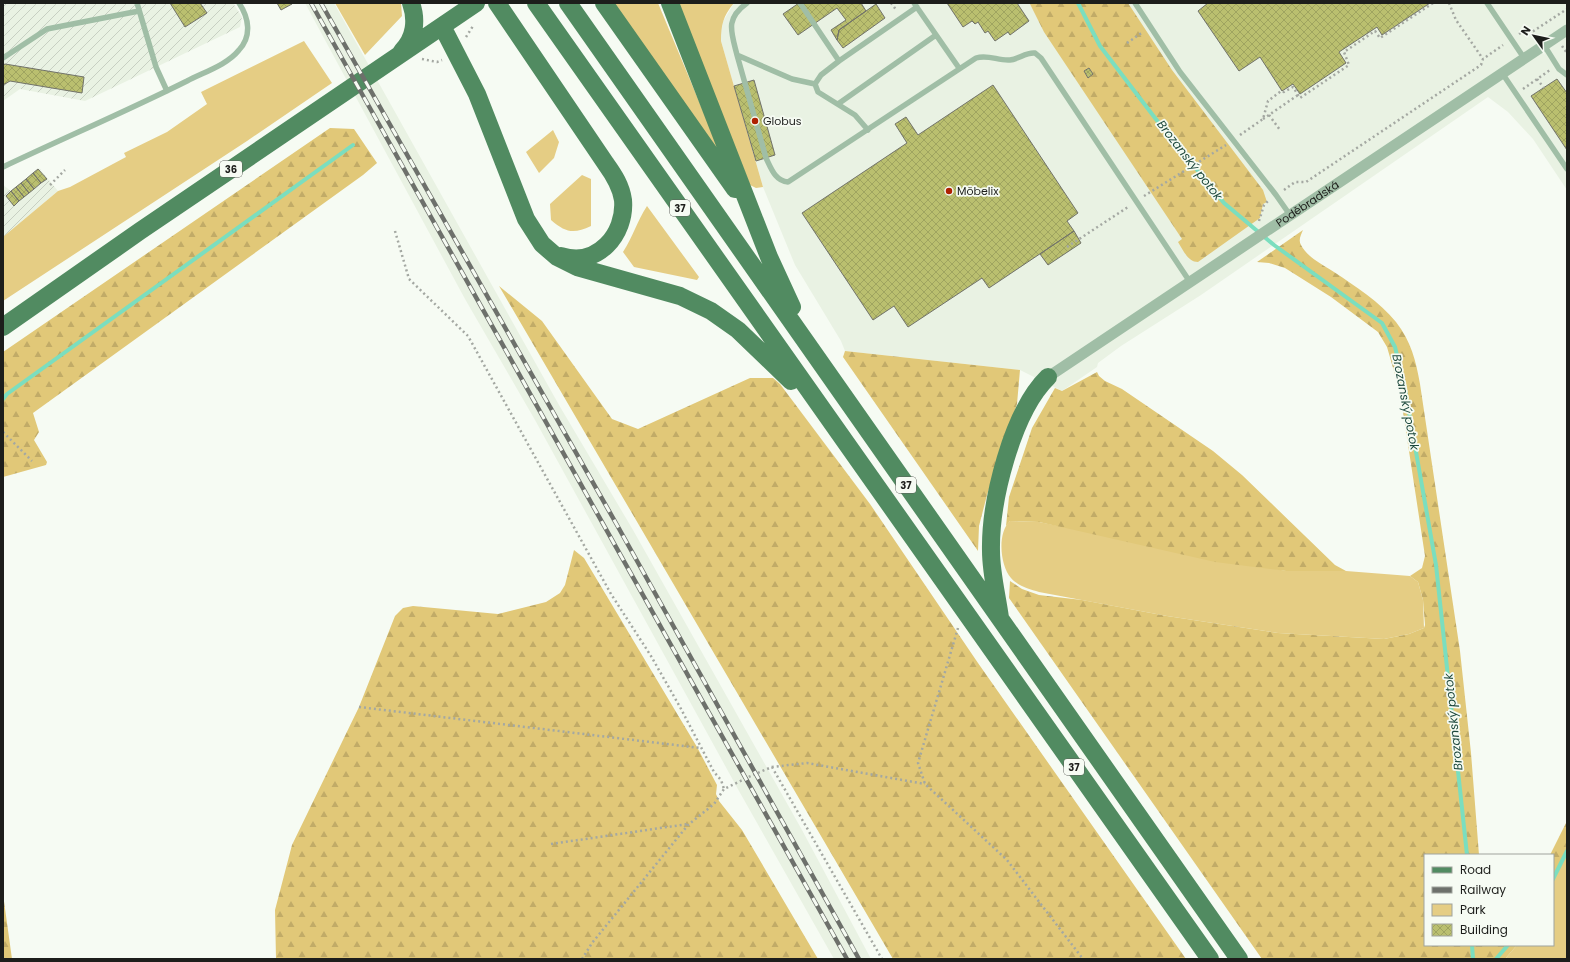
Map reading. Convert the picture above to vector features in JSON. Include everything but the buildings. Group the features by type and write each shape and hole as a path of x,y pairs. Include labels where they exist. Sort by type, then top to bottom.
{"main road":[{"path":"398,56 407,46 414,28 414,13 411,3"},
{"name":"36","path":"3,327 476,3"},
{"path":"497,3 617,181 623,200 623,210 619,229 602,250 584,258 574,258 563,256 542,244"},
{"name":"37","path":"536,3 1210,959"},
{"name":"37","path":"568,3 1239,959"},
{"path":"604,3 752,213"},
{"path":"670,3 752,213 779,279 811,348"},
{"path":"442,26 477,94 526,220 542,244 557,257 577,267 669,293 710,311 747,338 824,413"},
{"path":"1001,622 991,553 992,517 995,500 1023,415 1036,390 1048,377"}],"street":[{"name":"Poděbradská","path":"1048,377 1567,30"}],"lane":[{"path":"137,3 156,67 167,91"},
{"path":"3,167 167,91 225,62 240,50 246,40 248,21 239,3"},
{"path":"747,3 734,15 731,22 737,54 766,158 773,173 782,182 788,182 959,68 981,56 1012,60 1032,52 1038,55 1190,282"},
{"path":"800,3 839,61"},
{"path":"1135,3 1180,72 1234,140 1290,215"},
{"path":"1487,3 1524,58"},
{"path":"868,130 855,115 821,95 816,90 815,84 821,75 916,5 959,68"},
{"path":"3,58 47,30 139,11"},
{"path":"838,104 936,35"},
{"path":"1544,45 1563,73 1567,75"},
{"path":"737,54 792,80 815,84"},
{"path":"1502,73 1567,169"}],"path":[{"path":"1263,119 1268,100 1281,91 1284,92 1293,87 1300,98 1349,65 1344,52 1375,31 1380,38 1433,3"},
{"path":"1259,221 1264,205 1276,195 1295,182 1306,182 1481,65 1482,58 1456,20 1449,3"},
{"path":"1482,58 1524,31 1532,32 1567,9"},
{"path":"1127,43 1150,27"},
{"path":"1516,94 1557,65"},
{"path":"1538,79 1544,88"},
{"path":"1067,247 1136,201 1234,140 1298,95"},
{"path":"1269,115 1280,130"},
{"path":"50,185 65,170"},
{"path":"394,231 409,280 468,336 611,594 651,656 714,772 721,780 724,789"},
{"path":"3,432 32,461"},
{"path":"964,610 918,763 925,784 1007,860 1083,959"},
{"path":"359,707 701,748"},
{"path":"582,959 592,943 689,824 714,804 724,789 772,767 808,763 925,784"},
{"path":"772,767 882,959"},
{"path":"551,844 689,824"}],"shaded area":[{"path":"3,3 233,3 242,17 240,27 85,101 20,89 3,101"},
{"path":"305,3 334,3 559,405 633,530 802,830 871,959 834,959 739,791 535,420 465,299"},
{"path":"734,3 1567,3 1567,190 1533,139 1508,112 1488,97 1201,295 1121,346 1098,363 1097,367 1062,391 1020,370 845,351 841,341 795,265 763,187 721,41 721,25"},
{"path":"39,168 58,191 3,237 3,185 11,191"}],"green space":[{"path":"335,3 401,3 402,16 365,55"},
{"path":"614,3 658,3 723,159"},
{"path":"678,3 734,3 727,12 723,21 721,41 763,187 756,188 750,185"},
{"path":"1128,3 1172,70 1263,190 1267,202 1263,204 1260,218 1198,262 1191,260 1178,242 1182,239 1044,32 1030,4"},
{"path":"304,41 332,83 247,141 3,301 3,237 58,191 70,187 126,157 124,153 167,132 207,104 201,92"},
{"path":"330,128 354,129 377,163 363,175 33,413 39,432 34,440 47,462 46,465 3,477 3,352"},
{"path":"553,130 559,142 554,158 539,173 526,152"},
{"path":"582,175 591,179 591,226 575,231 566,230 551,220 550,204"},
{"path":"647,206 699,277 697,280 634,267 623,252"},
{"path":"1303,230 1300,241 1307,253 1383,308 1406,336 1412,352 1417,367 1420,384 1460,651 1471,753 1479,854 1424,854 1424,946 1516,946 1505,959 1262,959 1009,598 1010,581 1022,589 1039,595 1082,600 1167,616 1278,633 1384,639 1409,634 1424,628 1423,600 1418,582 1410,576 1422,568 1425,556 1400,392 1387,347 1378,332 1331,297 1285,268 1269,263 1257,262"},
{"path":"499,286 542,321 612,419 638,429 750,378 773,378 780,384 870,504 978,663 1186,959 893,959"},
{"path":"845,351 1020,370 1017,404 987,495 979,526 978,551 843,357"},
{"path":"1097,372 1105,381 1122,389 1213,451 1242,475 1335,565 1346,571 1286,571 1215,562 1039,522 1010,521 1006,526 1009,497 1032,428 1055,388 1062,391"},
{"path":"1010,521 1039,522 1286,571 1346,571 1410,576 1418,582 1423,600 1424,628 1409,634 1384,639 1278,633 1167,616 1039,592 1024,587 1014,581 1004,565 1002,557 1003,533"},
{"path":"574,550 584,558 697,747 717,785 716,794 719,801 742,830 818,959 276,959 275,910 292,845 359,707 395,616 403,608 413,606 498,614 546,602 560,593 565,585"},
{"path":"1567,821 1567,854 1554,879 1554,854 1550,854"},
{"path":"1567,854 1567,959 1505,959 1516,946 1554,946 1554,879"},
{"path":"3,894 12,959 3,959"}],"waterway":[{"name":"Brozanský potok","path":"1078,3 1100,46 1155,118 1224,203 1274,245 1382,323 1395,347 1404,384 1436,565 1467,854"},
{"path":"3,399 7,394 353,145"},
{"path":"1554,877 1567,851"},
{"name":"Brozanský potok","path":"1472,946 1473,959"},
{"path":"1496,959 1507,946"}],"railway":[{"path":"311,3 847,959"},
{"path":"321,3 617,525 859,959"}],"place":[{"name":"Globus","path":"755,121"},
{"name":"Möbelix","path":"949,191"}]}
